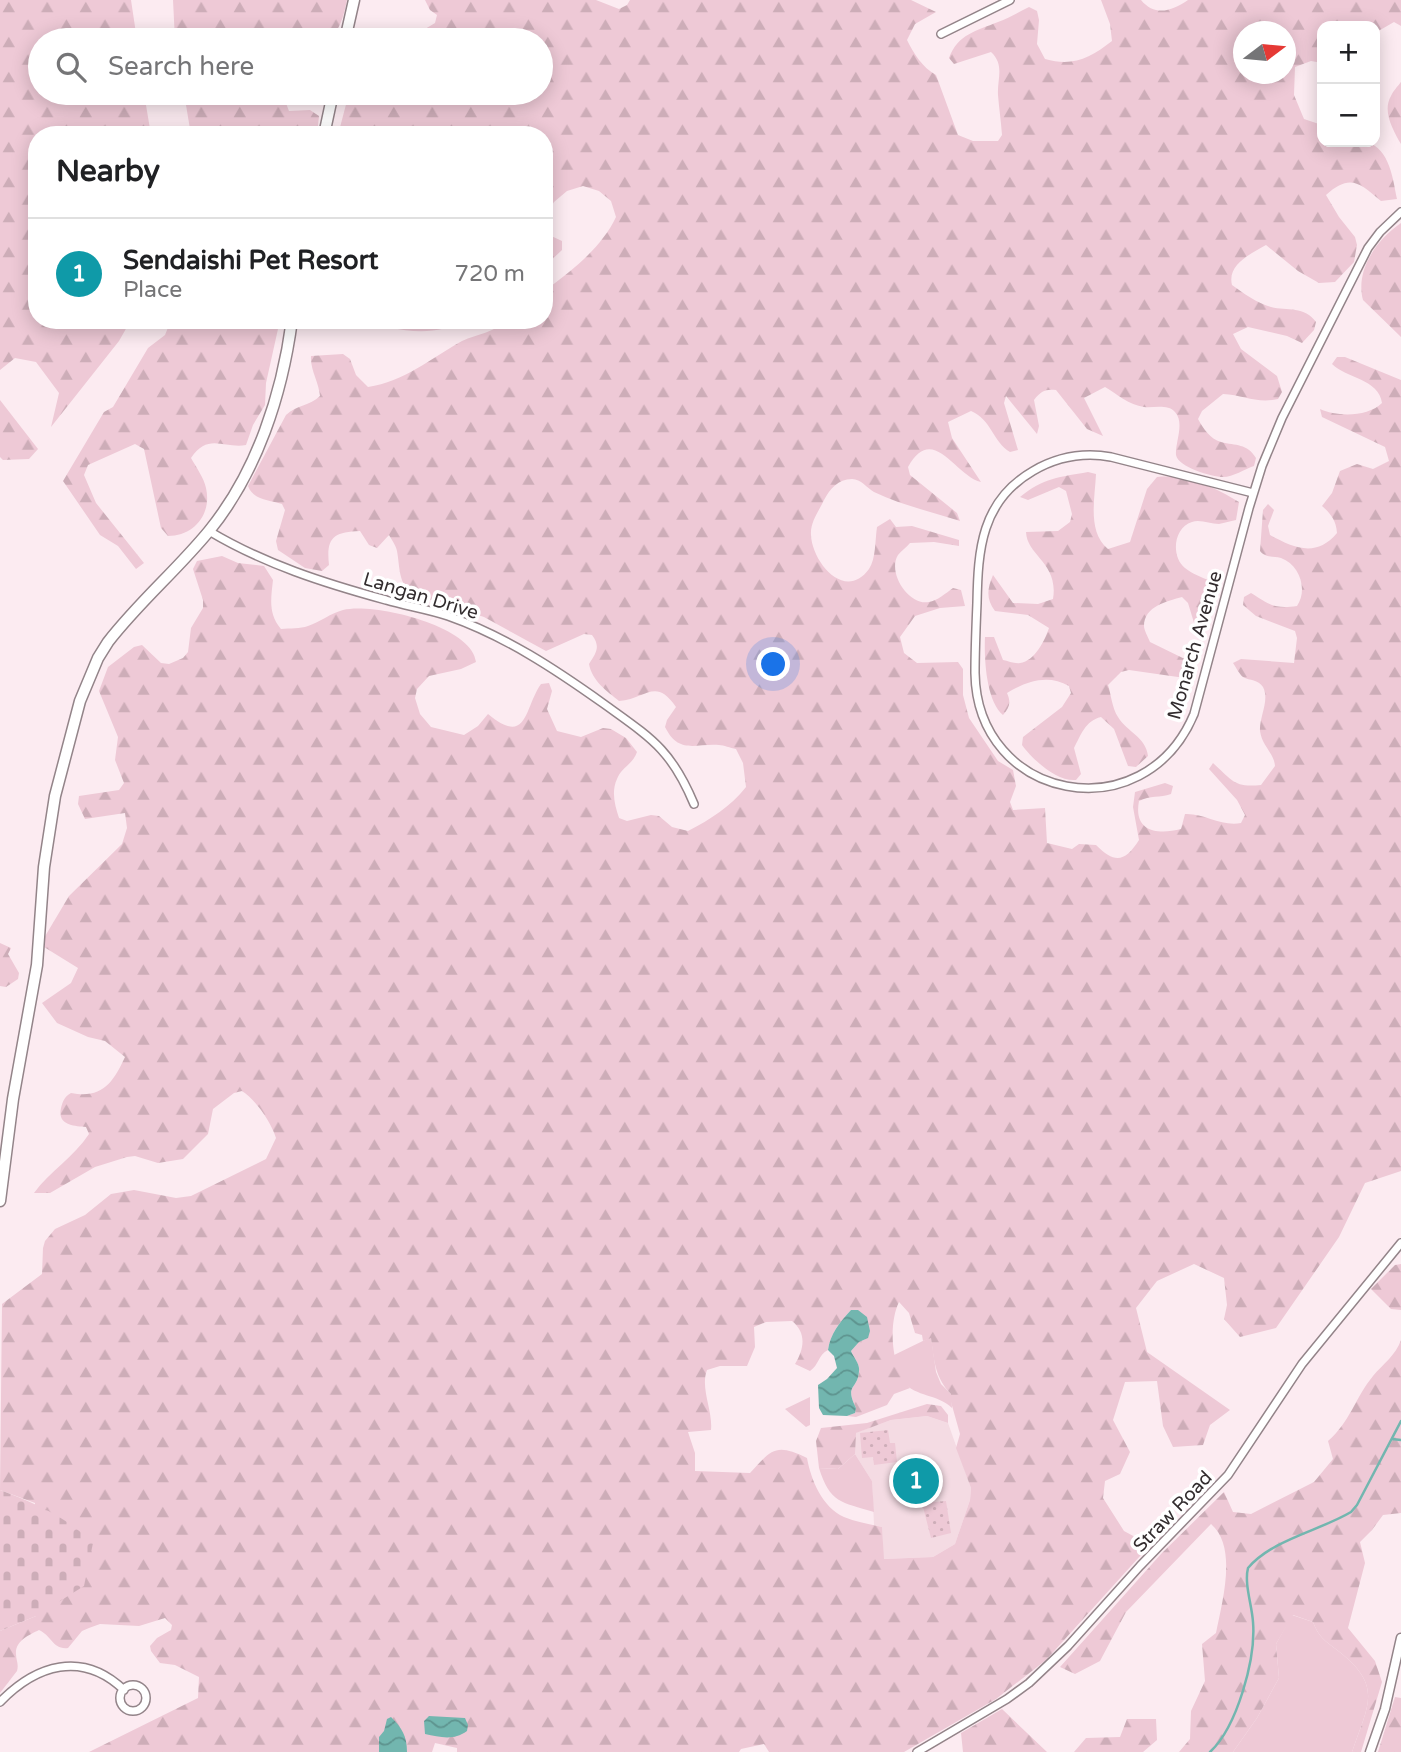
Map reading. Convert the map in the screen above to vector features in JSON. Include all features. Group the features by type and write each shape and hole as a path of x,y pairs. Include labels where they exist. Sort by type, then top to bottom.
{"main road":[{"path":"348,28 354,0"},
{"path":"326,126 330,105"},
{"path":"0,1202 13,1099 37,965 48,832 79,701 108,642 209,531 232,499 256,453 279,385 290,329"}],"street":[{"path":"941,34 1010,0"},
{"name":"Monarch Avenue","path":"1253,494 1091,454 1072,456 1045,465 1028,474 1006,493 990,516 979,553 975,673 976,692 983,719 997,743 1010,757 1032,774 1049,782 1095,788 1123,783 1140,776 1170,753 1194,714 1253,494 1282,418 1368,248 1386,225 1401,212"},
{"name":"Langan Drive","path":"209,531 255,557 305,575 450,617 500,638 546,663 660,747 678,769 694,804"},
{"name":"Straw Road","path":"917,1752 1007,1699 1029,1683 1068,1646 1154,1551 1228,1475 1302,1364 1401,1243"},
{"path":"1370,1752 1385,1709 1401,1638"},
{"path":"0,1702 27,1677 68,1666 93,1671 124,1690"}],"shaded area":[{"path":"927,1416 948,1423 971,1488 970,1500 955,1544 933,1557 883,1559 882,1527 874,1525 872,1481 855,1454 855,1433 891,1420"}],"green space":[{"path":"0,0 131,0 135,28 28,28 28,105 146,105 150,126 28,126 28,329 126,329 51,427 59,393 36,362 15,358 0,370"},
{"path":"173,0 347,0 338,28 174,28"},
{"path":"425,0 596,0 619,9 630,0 911,0 936,12 915,24 907,40 919,60 936,75 958,135 973,141 998,141 1002,135 998,62 991,52 954,64 949,58 957,44 969,34 1029,7 1037,11 1037,44 1045,59 1064,62 1089,56 1112,41 1110,24 1101,0 1141,0 1152,9 1164,10 1188,0 1401,0 1401,26 1394,22 1380,30 1380,21 1317,21 1317,62 1311,61 1296,67 1296,21 1233,21 1233,84 1294,84 1294,95 1304,119 1317,123 1317,147 1376,147 1386,158 1397,199 1381,201 1361,185 1348,182 1326,195 1355,237 1357,245 1354,262 1335,282 1319,283 1298,271 1266,245 1236,266 1231,278 1232,285 1261,303 1307,313 1316,322 1314,330 1302,343 1287,336 1248,327 1233,334 1241,349 1277,376 1282,392 1278,399 1270,400 1223,394 1202,411 1198,419 1213,438 1241,446 1253,453 1256,458 1254,466 1223,477 1204,473 1183,463 1176,455 1178,416 1169,408 1139,406 1105,387 1084,398 1103,436 1087,429 1056,390 1049,390 1034,400 1039,426 1037,434 1006,396 1004,403 1018,450 1010,452 1004,448 983,419 971,411 948,422 952,438 981,482 971,478 935,450 917,454 908,467 910,475 957,513 960,521 895,501 852,479 839,483 832,489 812,526 813,546 823,566 840,580 850,581 860,578 869,569 874,555 877,527 890,519 896,527 912,526 959,540 959,546 934,542 910,543 898,555 895,570 898,579 914,599 921,602 932,601 953,588 961,590 965,606 940,608 915,616 900,637 904,653 917,663 958,662 963,669 963,695 969,718 998,761 1013,770 1016,786 1010,802 1013,810 1045,808 1047,843 1072,849 1079,844 1096,845 1114,858 1119,858 1129,853 1139,840 1133,807 1135,792 1165,783 1173,786 1171,794 1139,801 1140,819 1149,829 1164,832 1181,829 1185,814 1227,823 1241,823 1245,815 1237,800 1209,769 1213,763 1234,782 1252,786 1261,785 1275,766 1260,731 1265,703 1263,687 1256,681 1243,677 1233,663 1241,659 1294,663 1297,638 1295,631 1256,616 1243,605 1244,597 1251,593 1272,605 1297,606 1302,593 1297,572 1288,561 1267,556 1260,551 1263,510 1268,504 1274,510 1268,526 1270,535 1279,540 1305,548 1321,546 1329,541 1337,533 1336,528 1322,506 1332,493 1340,471 1357,464 1373,469 1389,461 1385,447 1322,417 1320,409 1352,414 1369,411 1382,403 1380,395 1369,384 1332,364 1337,357 1345,357 1401,380 1401,1171 1365,1183 1339,1237 1276,1328 1240,1337 1224,1319 1227,1305 1224,1278 1194,1264 1157,1281 1136,1308 1147,1352 1230,1410 1210,1425 1203,1445 1173,1447 1163,1426 1157,1381 1125,1382 1113,1420 1130,1452 1120,1474 1105,1481 1103,1498 1124,1531 1150,1545 1046,1660 996,1699 904,1752 769,1752 764,1744 741,1749 739,1752 457,1752 457,1748 435,1743 432,1752 89,1752 198,1698 199,1677 175,1665 160,1663 151,1651 150,1646 157,1638 171,1630 172,1625 165,1618 139,1626 100,1624 82,1631 68,1648 55,1645 39,1630 18,1645 17,1671 0,1693 0,1631 36,1616 35,1503 0,1490 2,1304 42,1274 45,1241 55,1229 85,1215 111,1194 134,1190 176,1198 191,1196 266,1159 276,1138 262,1112 242,1091 234,1093 213,1109 208,1134 183,1159 158,1163 135,1156 127,1157 95,1167 50,1193 34,1193 89,1134 86,1127 64,1121 60,1114 64,1099 71,1093 91,1094 105,1087 125,1057 105,1041 88,1037 57,1023 42,1003 71,983 78,968 44,947 44,938 69,896 122,844 127,828 125,813 85,819 78,804 79,796 119,790 124,783 115,760 118,737 99,691 108,667 134,647 142,645 161,663 169,664 183,658 188,652 191,628 203,608 193,569 197,561 222,556 238,563 264,566 273,580 272,612 281,629 305,627 339,611 357,608 420,619 458,638 471,649 476,662 461,669 429,676 417,689 415,698 420,714 431,727 464,735 478,726 488,714 511,727 518,725 541,684 549,683 552,691 547,709 557,731 581,737 603,728 611,729 626,738 637,752 615,784 614,799 619,818 627,821 651,815 659,816 672,827 688,831 720,812 746,787 743,763 736,749 721,745 689,746 670,736 665,727 676,707 662,693 650,692 619,701 601,685 593,676 589,664 597,647 592,635 584,634 546,651 484,617 413,594 402,580 396,549 389,535 377,548 369,545 360,531 343,533 333,538 330,543 329,565 322,571 305,568 278,550 276,541 285,510 282,504 258,497 250,491 248,486 286,415 320,396 311,356 343,354 350,359 356,375 368,387 405,375 462,341 494,329 553,329 553,284 594,249 616,217 611,201 599,191 583,186 567,191 553,204 553,126 340,126 346,105 553,105 553,28 427,28 435,23 437,15 430,10","holes":["899,1302 909,1313 915,1333 922,1335 923,1341 931,1338 938,1375 951,1394 960,1434 956,1448 971,1488 970,1500 955,1544 933,1557 884,1559 882,1527 844,1517 830,1507 811,1475 807,1458 797,1453 775,1451 750,1473 695,1471 695,1453 688,1432 711,1430 705,1384 707,1370 720,1366 747,1366 755,1347 754,1327 766,1322 792,1321 802,1336 800,1353 795,1364 810,1371 828,1350 833,1333 843,1319 851,1310 858,1310 868,1338 859,1342 851,1351 859,1371 851,1391 855,1413 847,1416 856,1417 887,1405 894,1394 910,1388 899,1370 893,1346 893,1322"]},
{"path":"1401,82 1401,144 1390,120 1388,108 1392,94"},
{"path":"186,105 287,105 289,111 310,110 319,116 318,126 190,126"},
{"path":"1401,223 1401,337 1363,300 1361,289 1365,267 1376,246"},
{"path":"553,237 562,241 562,250 553,258"},
{"path":"167,329 278,329 266,383 265,405 253,425 246,445 210,444 197,450 191,458 204,480 207,498 203,515 193,528 168,536 161,528 144,449 135,444 88,465 84,475 96,503 144,563 136,569 118,546 100,535 63,481 104,412 113,407 148,348 165,335"},
{"path":"400,329 440,329 427,331"},
{"path":"0,400 38,449 29,459 3,460 0,457"},
{"path":"1088,472 1096,474 1095,524 1101,542 1108,549 1130,542 1147,489 1157,477 1200,483 1239,502 1236,520 1219,524 1192,522 1181,530 1178,536 1176,550 1181,563 1191,572 1210,581 1212,587 1209,605 1195,626 1188,603 1182,597 1152,609 1145,619 1144,628 1150,642 1195,664 1193,672 1186,677 1178,677 1129,670 1121,672 1108,685 1116,713 1144,744 1148,756 1136,767 1128,766 1114,729 1101,717 1087,725 1079,738 1074,748 1081,774 1076,780 1069,780 1046,768 1022,745 1023,737 1062,707 1071,693 1069,686 1053,680 1038,680 1022,685 1007,693 1009,704 1003,715 990,690 985,637 994,637 1003,660 1016,663 1030,658 1042,644 1049,628 1028,615 995,611 988,594 990,585 993,575 1013,603 1038,604 1053,599 1051,577 1031,548 1026,532 1058,531 1070,522 1072,514 1066,491 1059,487 1028,500 1020,497 1044,482"},
{"path":"0,943 11,948 8,954 19,973 18,979 6,987 0,986"},
{"path":"1401,1264 1401,1310 1391,1309 1371,1289 1395,1265"},
{"path":"931,1337 936,1372 941,1384 951,1394 952,1408 908,1387 900,1377 892,1356"},
{"path":"1401,1340 1401,1513 1383,1515 1360,1542 1365,1563 1348,1628 1375,1661 1382,1682 1361,1752 1352,1752 1367,1708 1367,1685 1352,1663 1322,1638 1313,1622 1293,1615 1276,1644 1279,1678 1257,1718 1233,1752 1179,1752 1190,1739 1191,1711 1205,1681 1202,1644 1216,1633 1224,1591 1224,1546 1211,1524 1126,1612 1100,1661 1075,1674 1060,1667 1161,1554 1224,1492 1233,1512 1251,1514 1314,1482 1333,1459 1328,1441 1342,1426 1367,1384 1393,1355"},
{"path":"810,1397 810,1425 806,1427 785,1409"},
{"path":"927,1404 941,1406 948,1415 948,1423 927,1416 891,1420 856,1433 855,1454 838,1469 819,1468 816,1441 821,1428 867,1423"},
{"path":"888,1430 890,1443 895,1443 897,1462 874,1465 873,1457 862,1458 860,1433"},
{"path":"855,1454 872,1481 874,1512 845,1503 833,1495 819,1468 838,1469"},
{"path":"0,1490 50,1512 93,1543 84,1586 36,1616 0,1631"},
{"path":"946,1501 951,1533 931,1538 922,1503"},
{"path":"1292,1615 1313,1622 1322,1638 1352,1663 1367,1685 1367,1708 1352,1752 1233,1752 1257,1718 1279,1678 1276,1644"},
{"path":"1395,1697 1401,1698 1401,1752 1378,1752"},
{"path":"1002,1709 1047,1752 963,1752 961,1733"},
{"path":"1127,1719 1156,1719 1157,1740 1143,1752 1074,1752 1086,1738 1120,1737"}],"water":[{"path":"851,1310 858,1310 867,1317 870,1331 868,1338 859,1342 851,1351 859,1368 851,1391 855,1413 847,1416 823,1415 819,1408 818,1385 837,1368 834,1356 828,1350 829,1344 836,1329"},
{"path":"429,1716 465,1718 467,1731 452,1737 425,1734 424,1721"},
{"path":"391,1717 403,1733 407,1752 379,1752 379,1737 384,1731 387,1719"}],"waterway":[{"path":"1210,1752 1229,1726 1248,1673 1253,1637 1248,1568 1270,1550 1351,1512 1401,1421"},
{"path":"1392,1439 1401,1440"}],"place":[{"name":"Sendaishi Pet Resort","path":"916,1481"}]}
